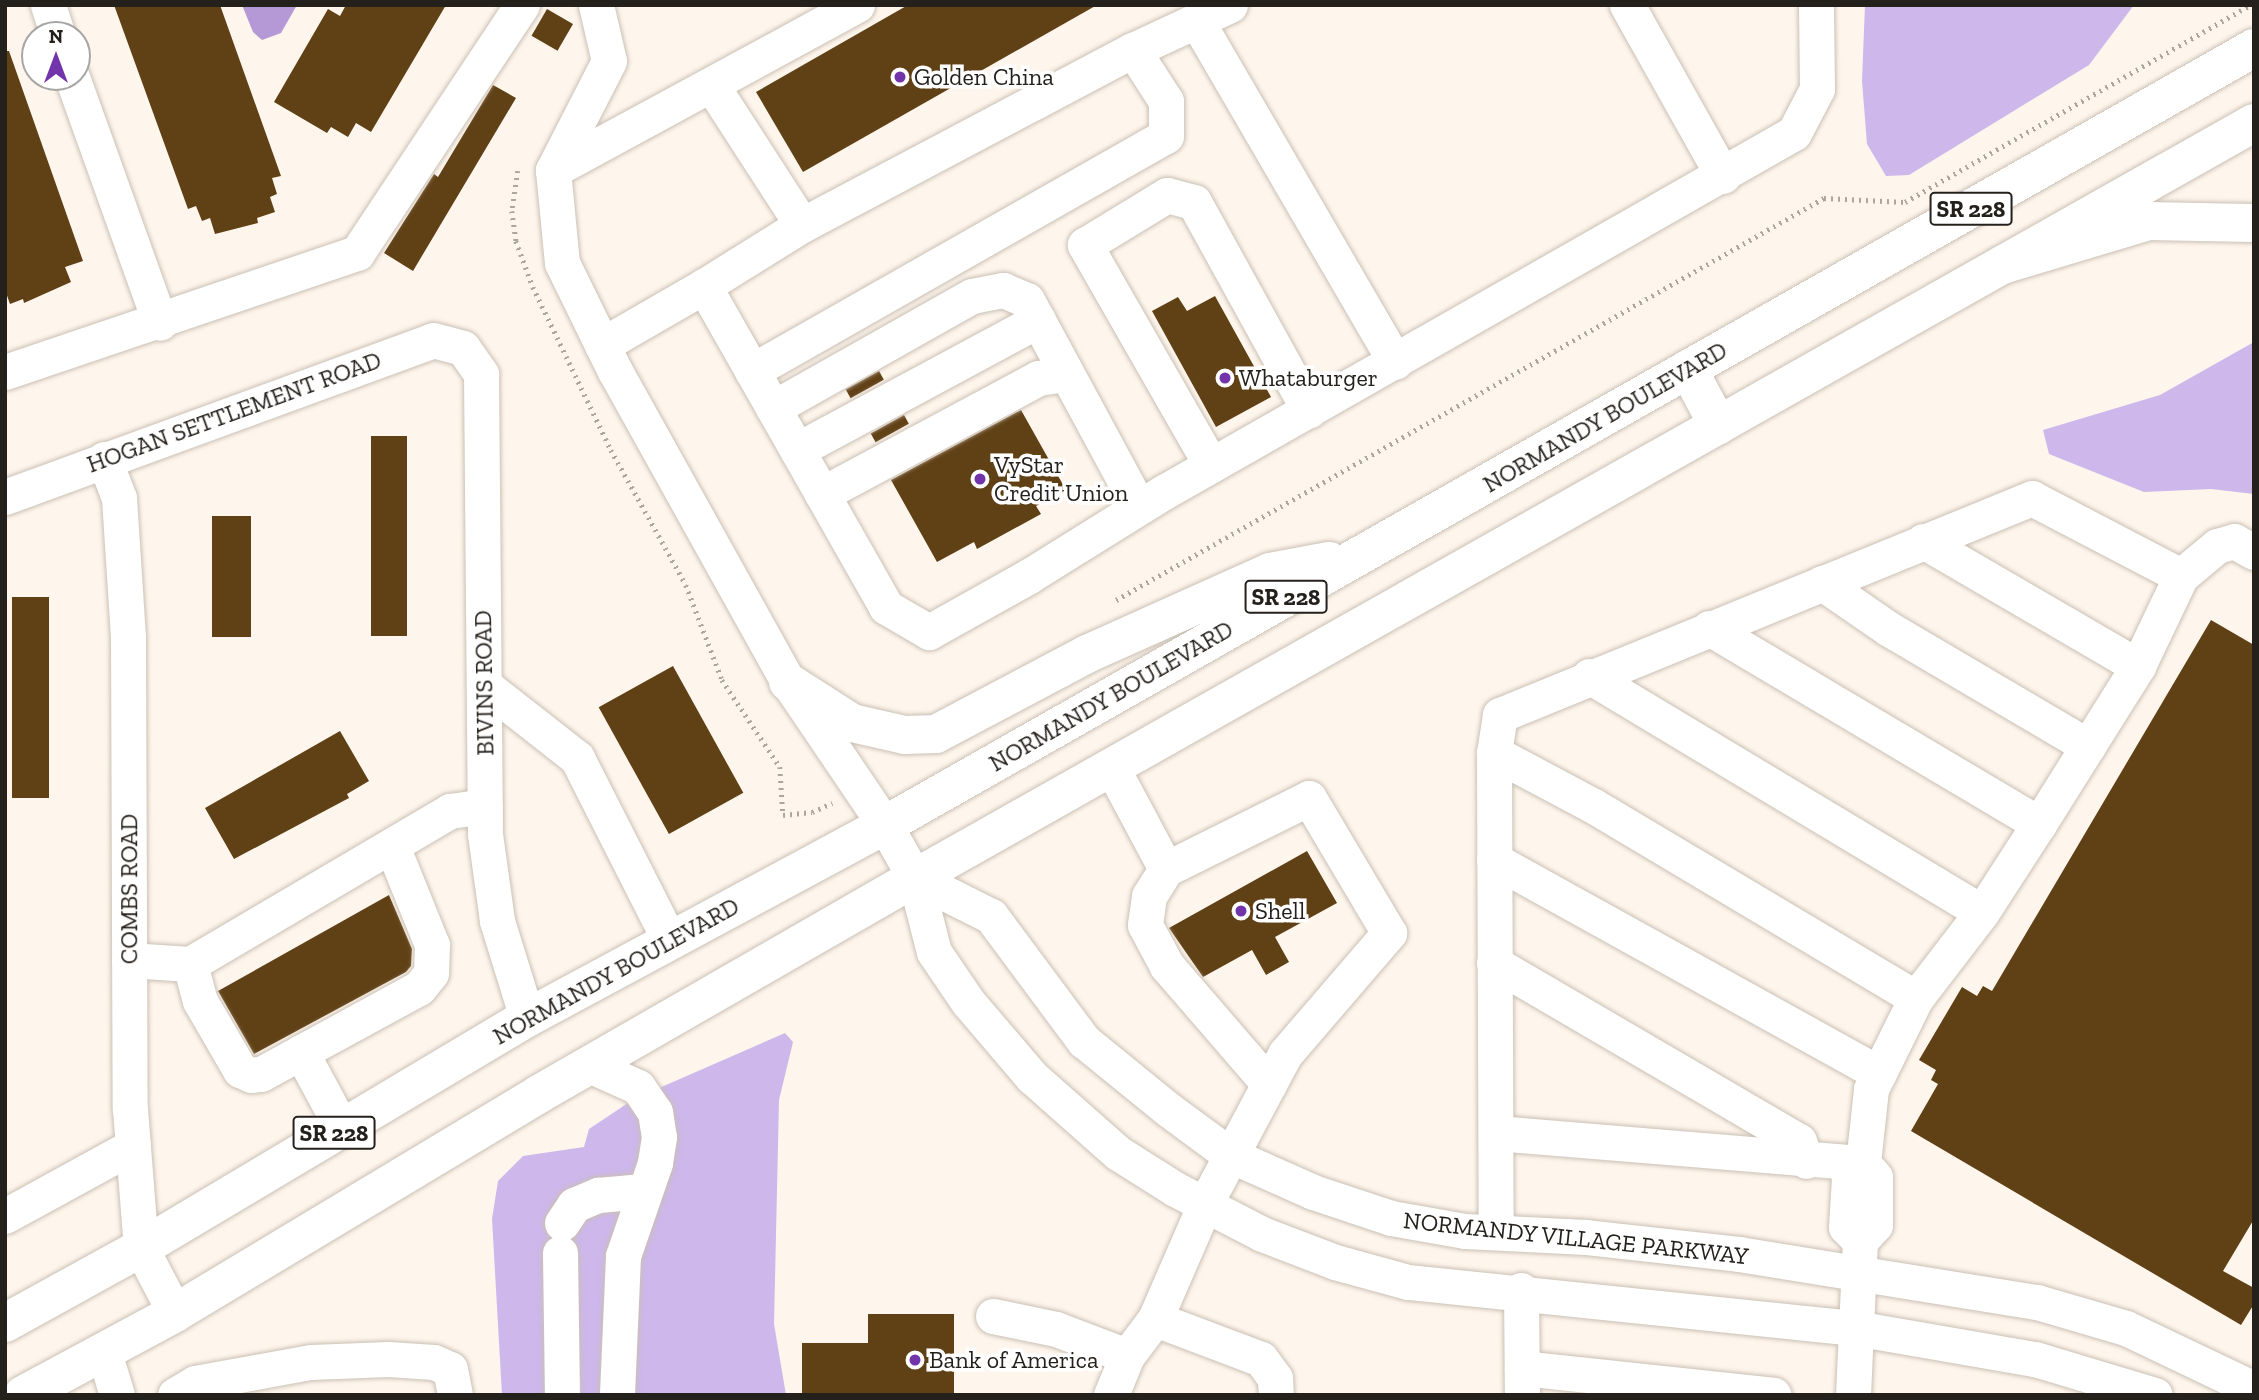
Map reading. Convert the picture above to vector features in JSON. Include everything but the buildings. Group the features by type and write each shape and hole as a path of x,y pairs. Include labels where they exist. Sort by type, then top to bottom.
{"main road":[{"name":"NORMANDY BOULEVARD","path":"5,1323 141,1248 527,1018 885,825 2254,48"},
{"name":"SR 228","path":"23,1395 175,1313 589,1065 915,878 2254,122"},
{"path":"2002,265 2149,222 2254,223"},
{"path":"1688,369 1718,425"},
{"path":"788,682 852,723 905,735 936,734 1087,654 1270,572 1359,556"}],"street":[{"path":"5,372 160,323 357,253 522,5"},
{"path":"596,5 609,61 553,170 562,263 602,345 788,682 885,825 915,878 934,952 968,1002 1032,1077 1118,1153 1205,1204 1262,1234 1348,1265 1408,1282 1521,1290 1854,1328 2035,1359 2155,1395"},
{"path":"553,170 857,5"},
{"path":"602,345 802,225 1133,50 1198,23 1230,5"},
{"path":"1627,5 1723,176"},
{"path":"704,286 886,607 929,632 1212,465 1723,176 1794,133 1817,89 1816,5"},
{"path":"1198,23 1395,362"},
{"path":"752,371 1166,136 1166,101 1133,50"},
{"path":"712,86 802,225"},
{"path":"77,91 160,323"},
{"path":"1212,465 1085,245 1167,195 1194,202 1309,410"},
{"path":"800,455 972,296 1003,290 1047,336 1139,508"},
{"path":"800,455 1038,378 1047,336"},
{"path":"800,455 1047,336"},
{"name":"HOGAN SETTLEMENT ROAD","path":"5,497 433,340 463,348"},
{"name":"BIVINS ROAD","path":"463,348 481,374 485,806 497,921 527,1018"},
{"name":"COMBS ROAD","path":"104,459 118,498 128,638 133,1146 141,1248 175,1313"},
{"path":"1496,1232 1494,753 1500,715 2032,498 2182,576"},
{"path":"1923,541 2138,666"},
{"path":"1853,1395 1854,1328 1860,1257 1875,1225 1875,1177 1863,1163 1871,1089 1916,998 1982,912 2138,666 2182,576 2217,546 2234,541 2254,552"},
{"path":"1822,583 1889,629 2088,746"},
{"path":"1709,628 2039,824"},
{"path":"1590,677 1982,912"},
{"path":"484,685 577,758 670,941"},
{"path":"1494,753 1592,805 1916,998"},
{"path":"1112,768 1166,869"},
{"path":"1111,1395 1127,1356 1154,1319 1205,1204 1230,1154 1269,1084 1285,1054 1389,933 1309,798 1166,869 1149,896 1144,925 1167,966 1269,1084"},
{"path":"130,960 190,964 450,811 485,806"},
{"path":"190,964 200,1001 240,1070 261,1074 419,988 431,974 432,945 392,846"},
{"path":"1494,860 1879,1073"},
{"name":"NORMANDY VILLAGE PARKWAY","path":"915,878 991,916 1083,1041 1230,1154 1313,1192 1391,1217 1496,1232 1701,1250 1860,1257 2037,1302 2126,1328 2245,1381"},
{"path":"1494,963 1799,1141 1806,1161"},
{"path":"301,1052 342,1128"},
{"path":"589,1065 638,1087 655,1112 659,1137 655,1163 643,1191 623,1256 617,1395"},
{"path":"1496,1132 1806,1161 1863,1163"},
{"path":"5,1216 133,1146"},
{"path":"562,1395 561,1238 574,1205 598,1195 643,1191"},
{"path":"1521,1290 1522,1381 1774,1395"},
{"path":"993,1316 1056,1329 1127,1356"},
{"path":"1154,1319 1261,1359 1275,1378 1276,1395"},
{"path":"104,1352 117,1395"},
{"path":"175,1395 195,1383 287,1381 388,1359 434,1362 450,1369 455,1395"}],"shaded area":[{"path":"242,5 297,5 281,33 262,40 253,32"},
{"path":"1865,5 2134,5 2089,65 1909,175 1886,176 1867,144 1862,81"},
{"path":"2254,342 2254,494 2211,489 2144,492 2049,454 2043,430 2160,395"},
{"path":"785,1033 793,1042 779,1100 774,1324 786,1395 502,1395 492,1219 498,1181 523,1156 584,1147 589,1129 634,1099"}],"place":[{"name":"Golden China","path":"900,77"},
{"name":"Whataburger","path":"1225,378"},
{"name":"VyStar Credit Union","path":"980,479"},
{"name":"Shell","path":"1241,911"},
{"name":"Bank of America","path":"915,1360"}]}
